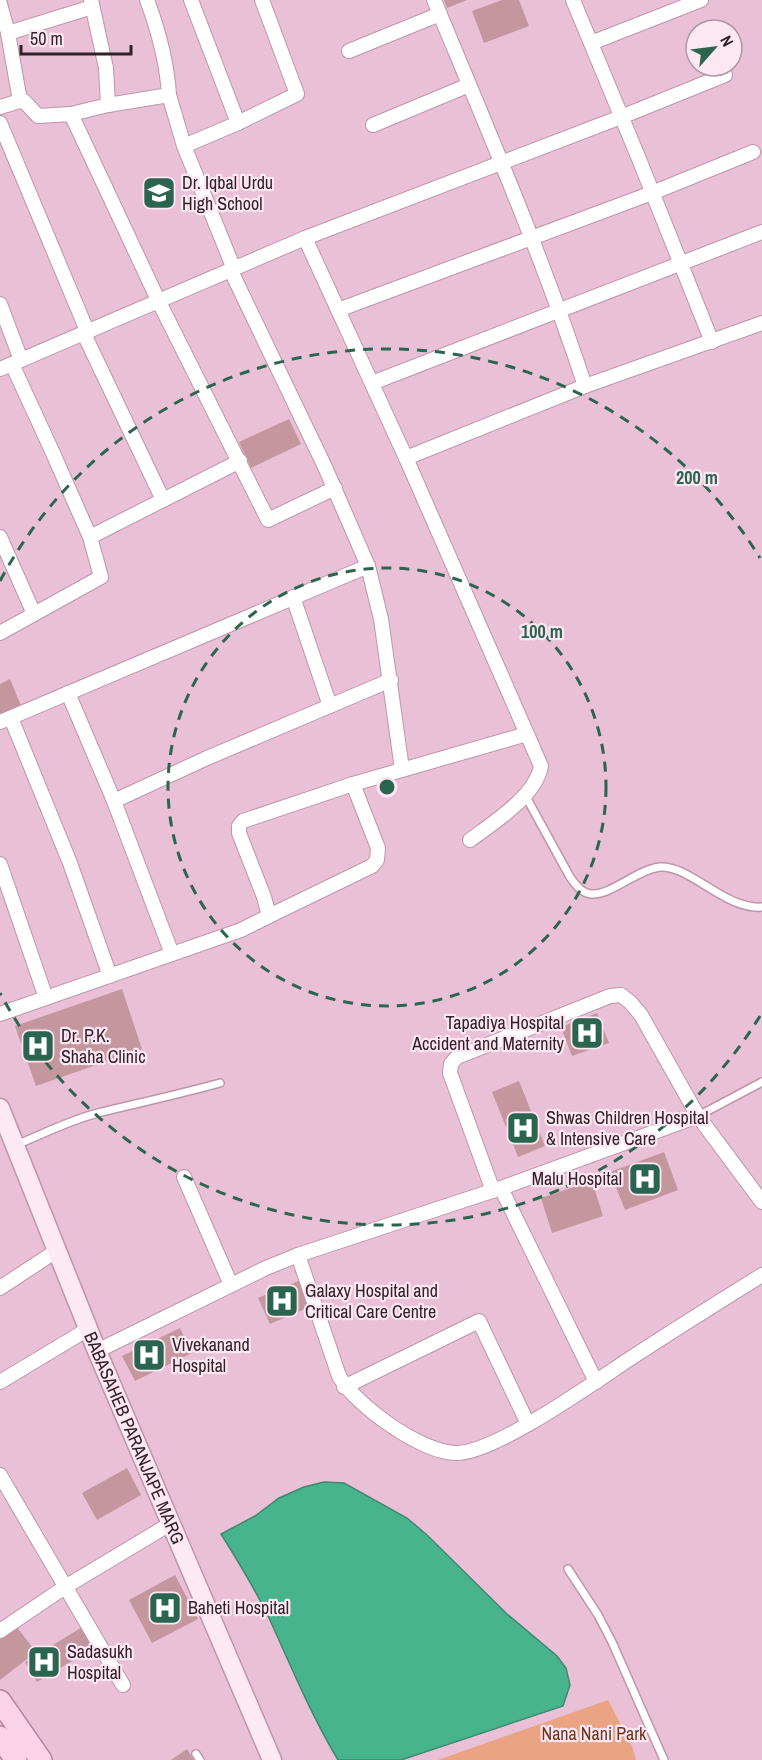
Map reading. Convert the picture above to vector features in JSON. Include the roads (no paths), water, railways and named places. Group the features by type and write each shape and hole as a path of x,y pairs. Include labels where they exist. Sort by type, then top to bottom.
{"main road":[{"path":"0,1701 41,1760"},
{"path":"0,1737 16,1760"}],"street":[{"path":"147,0 162,40 168,70 169,95 184,146 232,270 368,566 381,619 402,769"},
{"path":"191,0 238,123"},
{"path":"184,146 297,94 262,0"},
{"path":"434,0 561,310 585,386"},
{"path":"573,0 712,342"},
{"path":"591,43 701,0"},
{"path":"9,33 92,3 106,68 108,105"},
{"path":"0,4 9,33 20,101"},
{"path":"349,51 440,14"},
{"path":"11,365 305,238 502,164 718,78"},
{"path":"373,124 469,85"},
{"path":"0,107 20,101 28,104 38,116 71,114 169,95"},
{"path":"71,114 159,302 268,520 334,488"},
{"path":"0,123 86,333 163,500"},
{"path":"338,309 652,193 753,152"},
{"path":"372,383 762,232"},
{"path":"305,238 406,458 541,766 535,783 525,795 470,840"},
{"path":"0,304 11,365 90,537 101,577 0,633"},
{"path":"406,458 585,386 762,323"},
{"path":"90,537 240,461"},
{"path":"0,537 34,614"},
{"path":"110,976 70,863 6,720 368,566"},
{"path":"293,597 330,706"},
{"path":"114,801 207,758 391,680"},
{"path":"68,693 114,801 172,954"},
{"path":"269,916 239,833 239,826 243,821 353,784 527,734"},
{"path":"0,1014 241,930 372,866 377,860 378,848 353,784"},
{"path":"0,864 46,998"},
{"path":"596,1382 497,1189 450,1073 451,1064 457,1057 610,996 621,995 641,1016 698,1116 762,1202"},
{"name":"BABASAHEB PARANJAPE MARG","path":"1,1111 97,1351 272,1760"},
{"path":"97,1351 231,1285 298,1255 497,1189 698,1116"},
{"path":"184,1177 231,1285"},
{"path":"0,1288 56,1251"},
{"path":"298,1255 344,1386 362,1405 385,1422 429,1446 456,1454 475,1451 528,1424 762,1275"},
{"path":"344,1386 479,1322 528,1424"},
{"path":"0,1382 88,1329"},
{"path":"0,1475 123,1685"},
{"path":"0,1631 65,1587 170,1524"}],"lane":[{"path":"525,795 579,890 591,894 604,892 649,870 658,867 671,868 739,904 753,908 762,907"},
{"path":"698,1116 762,1082"},
{"path":"16,1145 99,1113 220,1083"},
{"path":"568,1569 612,1642 664,1760"}],"place":[{"name":"Dr. Iqbal Urdu High School","path":"159,193"},
{"name":"Tapadiya Hospital Accident and Maternity","path":"587,1033"},
{"name":"Dr. P.K. Shaha Clinic","path":"38,1046"},
{"name":"Shwas Children Hospital & Intensive Care","path":"523,1128"},
{"name":"Malu Hospital","path":"645,1179"},
{"name":"Galaxy Hospital and Critical Care Centre","path":"282,1301"},
{"name":"Vivekanand Hospital","path":"149,1355"},
{"name":"Baheti Hospital","path":"165,1608"},
{"name":"Sadasukh Hospital","path":"44,1662"}],"park label":[{"name":"Nana Nani Park","path":"594,1734"}]}
